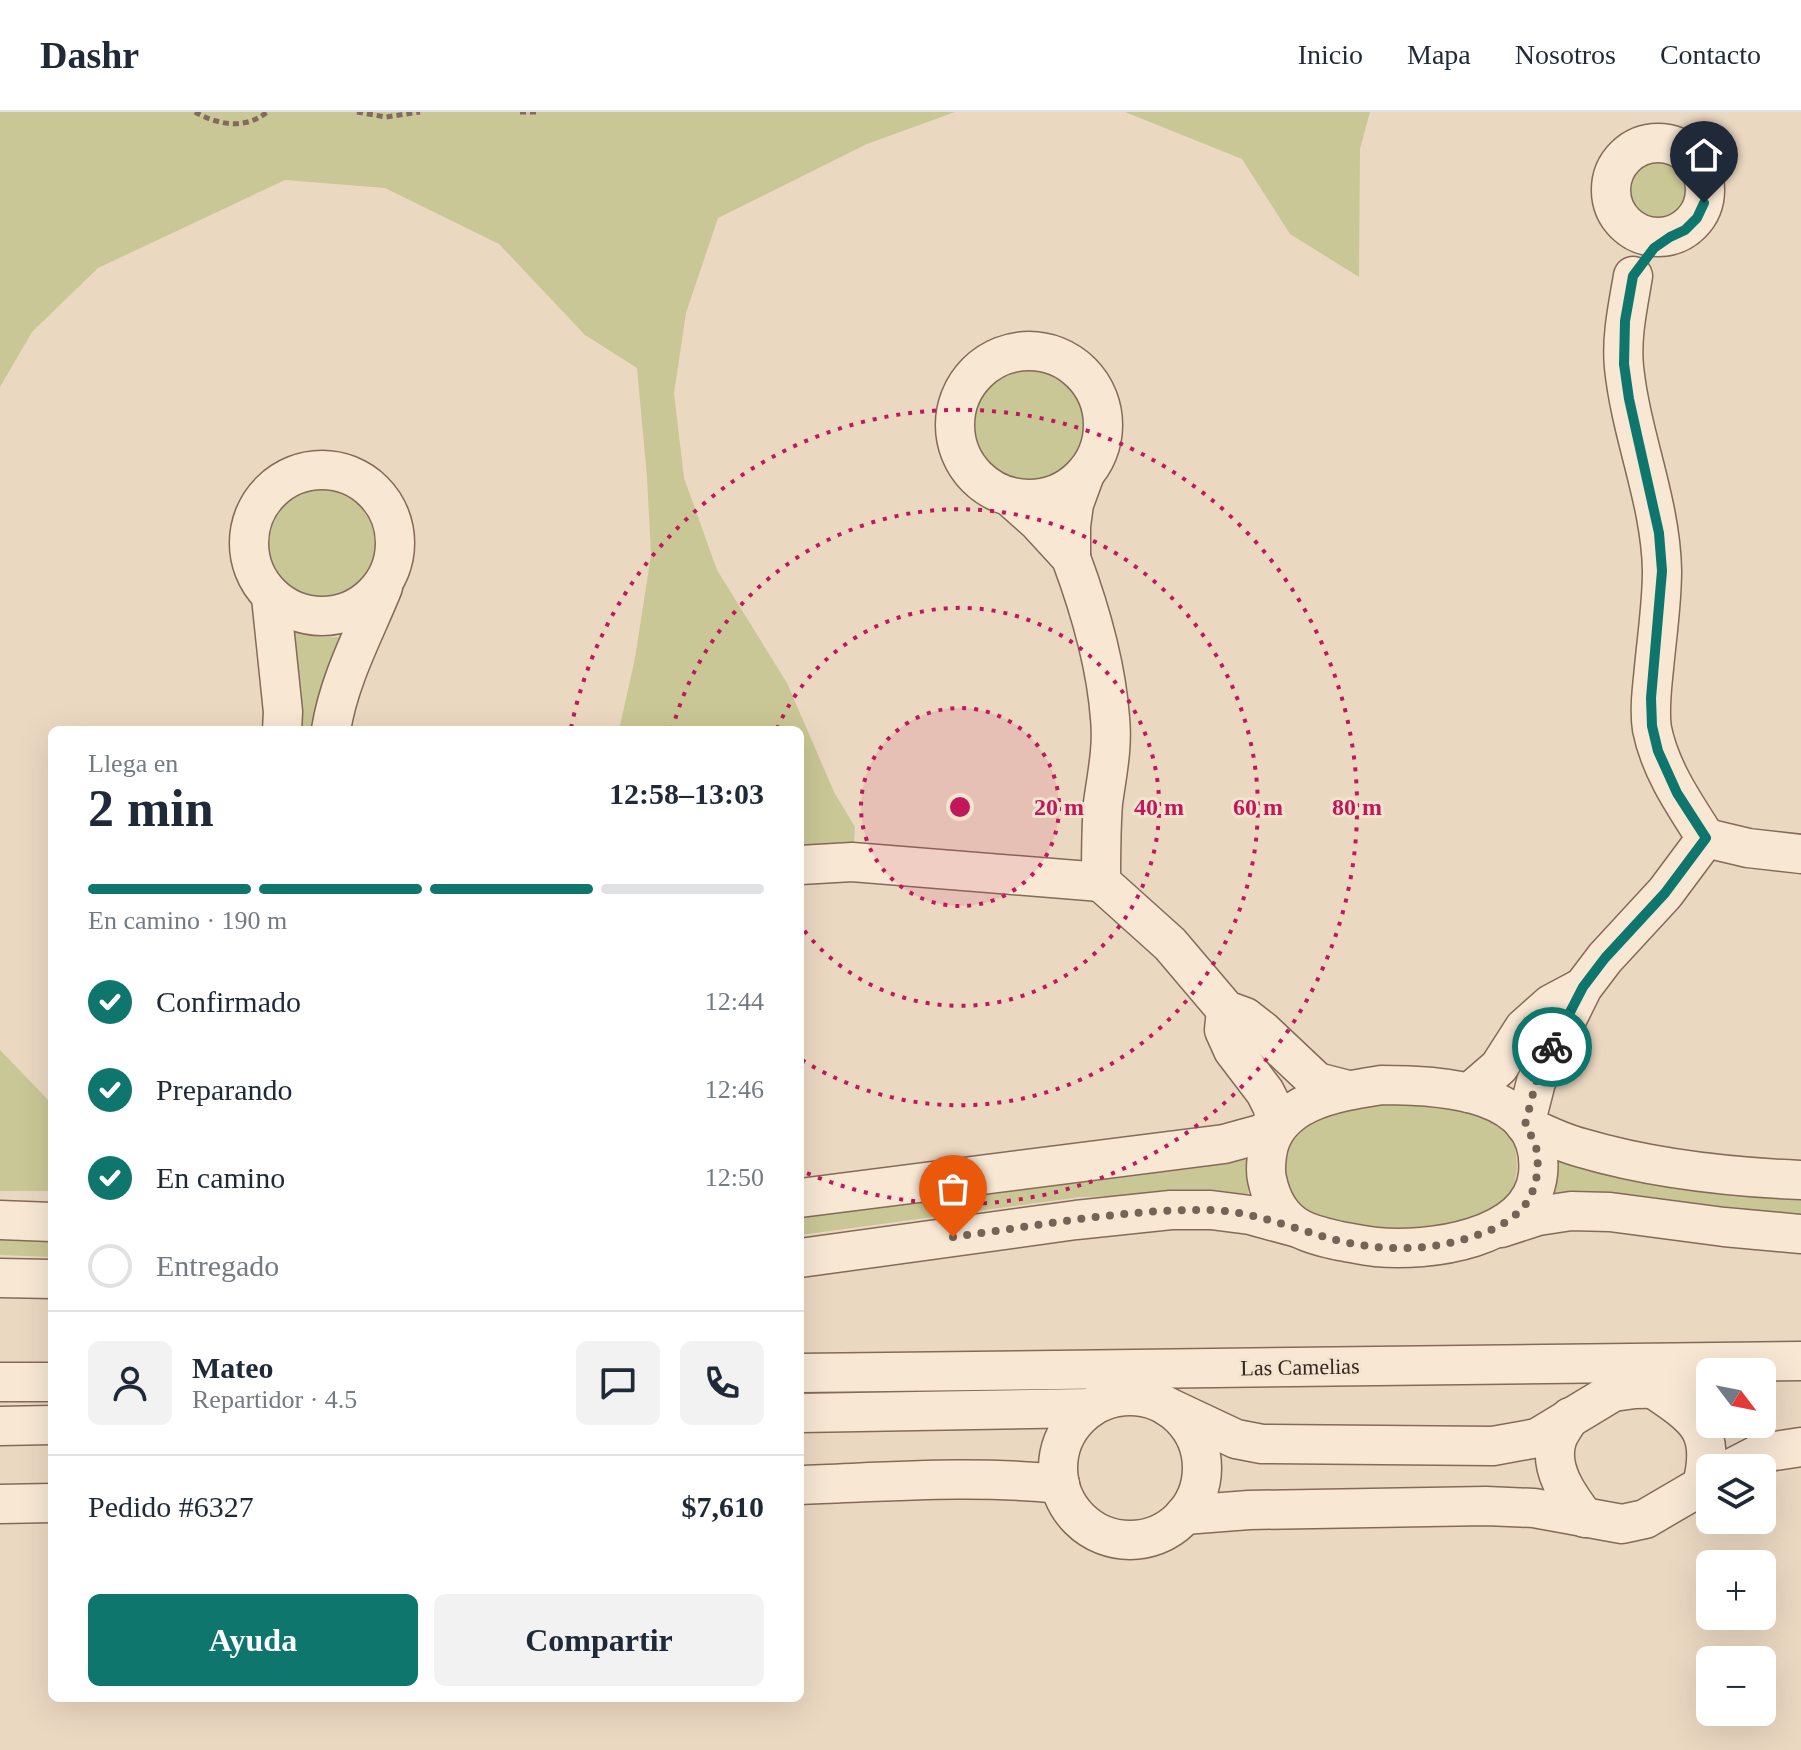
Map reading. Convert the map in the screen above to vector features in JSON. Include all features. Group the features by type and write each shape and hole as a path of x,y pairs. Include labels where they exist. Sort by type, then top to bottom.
{"street":[{"path":"1633,276 1654,248 1685,230 1697,218 1704,203 1702,171 1693,157 1679,147 1664,143 1647,144 1632,150 1620,162 1613,176 1611,192 1614,208 1622,222 1633,276 1625,321 1624,364 1659,533 1662,571 1651,698 1652,726 1658,751 1677,793 1706,838 1748,848 1801,854"},
{"path":"1622,222 1644,236 1670,237"},
{"path":"1085,474 1051,496 1030,499 1010,497 986,487 968,469 957,445 955,420 961,395 975,374 995,358 1020,351 1045,352 1069,362 1088,379 1099,402 1103,427 1098,452 1085,474 1074,504 1071,558 1098,641 1111,719 1110,756 1103,804 1101,882"},
{"path":"332,726 348,668 388,577 396,552 395,528 385,504 369,485 347,473 322,469 297,473 276,486 259,504 250,528 249,553 257,577 271,597 290,610 312,616 335,616 356,608 375,595 388,577"},
{"path":"1010,497 1071,558"},
{"path":"271,597 282,726"},
{"path":"1525,1125 1536,1082 1583,987 1605,958 1665,893 1706,838"},
{"path":"804,865 899,864 1101,882 1170,944 1226,1010 1245,1017 1263,1031 1317,1082 1348,1090"},
{"path":"1469,1093 1499,1067 1524,1028 1551,1004 1583,987"},
{"path":"1226,1010 1224,1030 1233,1050 1265,1092 1273,1108 1275,1130"},
{"path":"1298,1228 1280,1212 1269,1193 1265,1172 1268,1146 1275,1130 1287,1116 1305,1104 1348,1090 1381,1085 1425,1085 1495,1101 1512,1111 1525,1125 1536,1146 1538,1175 1529,1199 1516,1216 1490,1231"},
{"path":"1525,1125 1583,1149 1650,1163 1724,1175 1801,1180"},
{"path":"804,1197 1178,1151 1224,1144 1275,1130"},
{"path":"804,1257 1171,1210 1211,1210 1250,1215 1326,1238 1375,1247 1420,1248 1461,1241 1538,1216 1571,1211 1610,1212 1801,1234"},
{"path":"0,1220 48,1222"},
{"path":"0,1278 48,1279"},
{"name":"Las Camelias","path":"804,1373 1801,1361"},
{"path":"0,1382 48,1382"},
{"path":"1776,1387 1801,1387"},
{"path":"1652,1388 1693,1419 1703,1432 1708,1454"},
{"path":"1168,1407 1180,1416 1193,1433 1201,1453 1199,1488 1194,1500 1171,1527 1149,1537 1125,1540 1101,1534 1081,1521 1066,1503 1060,1484 1058,1459 1065,1437 1077,1419 1095,1404 1116,1397 1143,1397 1168,1407 1236,1439 1262,1444 1493,1446 1537,1438 1613,1392 1696,1388"},
{"path":"804,1413 1090,1408"},
{"path":"1570,1417 1557,1440 1556,1461 1568,1495 1585,1518"},
{"path":"0,1426 48,1425"},
{"path":"1759,1454 1801,1447"},
{"path":"804,1485 975,1479 1060,1484"},
{"path":"1184,1515 1249,1510 1486,1506 1534,1508 1622,1524 1645,1519 1696,1489"},
{"path":"0,1504 48,1503"}],"path":[{"path":"195,112 217,122 238,125 258,119 267,112"},
{"path":"357,112 386,117 420,112"},
{"path":"520,112 539,112"}],"shaded area":[{"path":"0,112 955,112 867,144 718,218 686,313 674,393 684,478 717,570 787,683 834,792 855,827 854,842 804,848 804,726 620,726 635,658 651,555 637,368 585,335 499,244 385,188 285,180 98,268 32,332 0,387"},
{"path":"1125,112 1370,112 1360,149 1359,277 1290,234 1242,159"},
{"path":"1659,154 1679,160 1689,170 1695,190 1689,210 1679,220 1659,226 1639,220 1629,210 1623,190 1629,170 1639,160"},
{"path":"1028,366 1051,371 1070,384 1083,403 1088,426 1083,449 1070,468 1051,481 1028,486 1005,481 986,468 973,449 968,426 973,403 986,384 1005,371"},
{"path":"320,484 343,489 362,502 375,521 380,544 375,567 362,586 343,599 320,604 297,599 278,586 265,567 260,544 265,521 278,502 297,489"},
{"path":"287,626 313,635 340,637 329,662 316,726 292,726"},
{"path":"0,1050 48,1100 48,1191 0,1191"},
{"path":"1388,1099 1442,1104 1495,1121 1515,1142 1517,1168 1512,1196 1495,1213 1435,1234 1359,1232 1300,1212 1280,1189 1288,1137 1312,1116"},
{"path":"1250,1154 1248,1199 1197,1194 1081,1197 804,1234 804,1212"},
{"path":"1557,1156 1801,1192 1801,1216 1584,1191 1550,1196 1551,1165"},
{"path":"0,1234 48,1235 48,1257 0,1255"}],"way so far":[{"path":"953,1237 1171,1210 1211,1210 1250,1215 1326,1238 1375,1247 1420,1248 1461,1241 1490,1231 1516,1216 1529,1199 1538,1175 1536,1146 1525,1125 1536,1082 1552,1047"}],"route":[{"path":"1552,1047 1583,987 1605,958 1665,893 1706,838 1677,793 1658,751 1652,726 1651,698 1662,571 1659,533 1624,364 1625,321 1633,276 1654,248 1685,230 1697,218 1704,203"}]}
